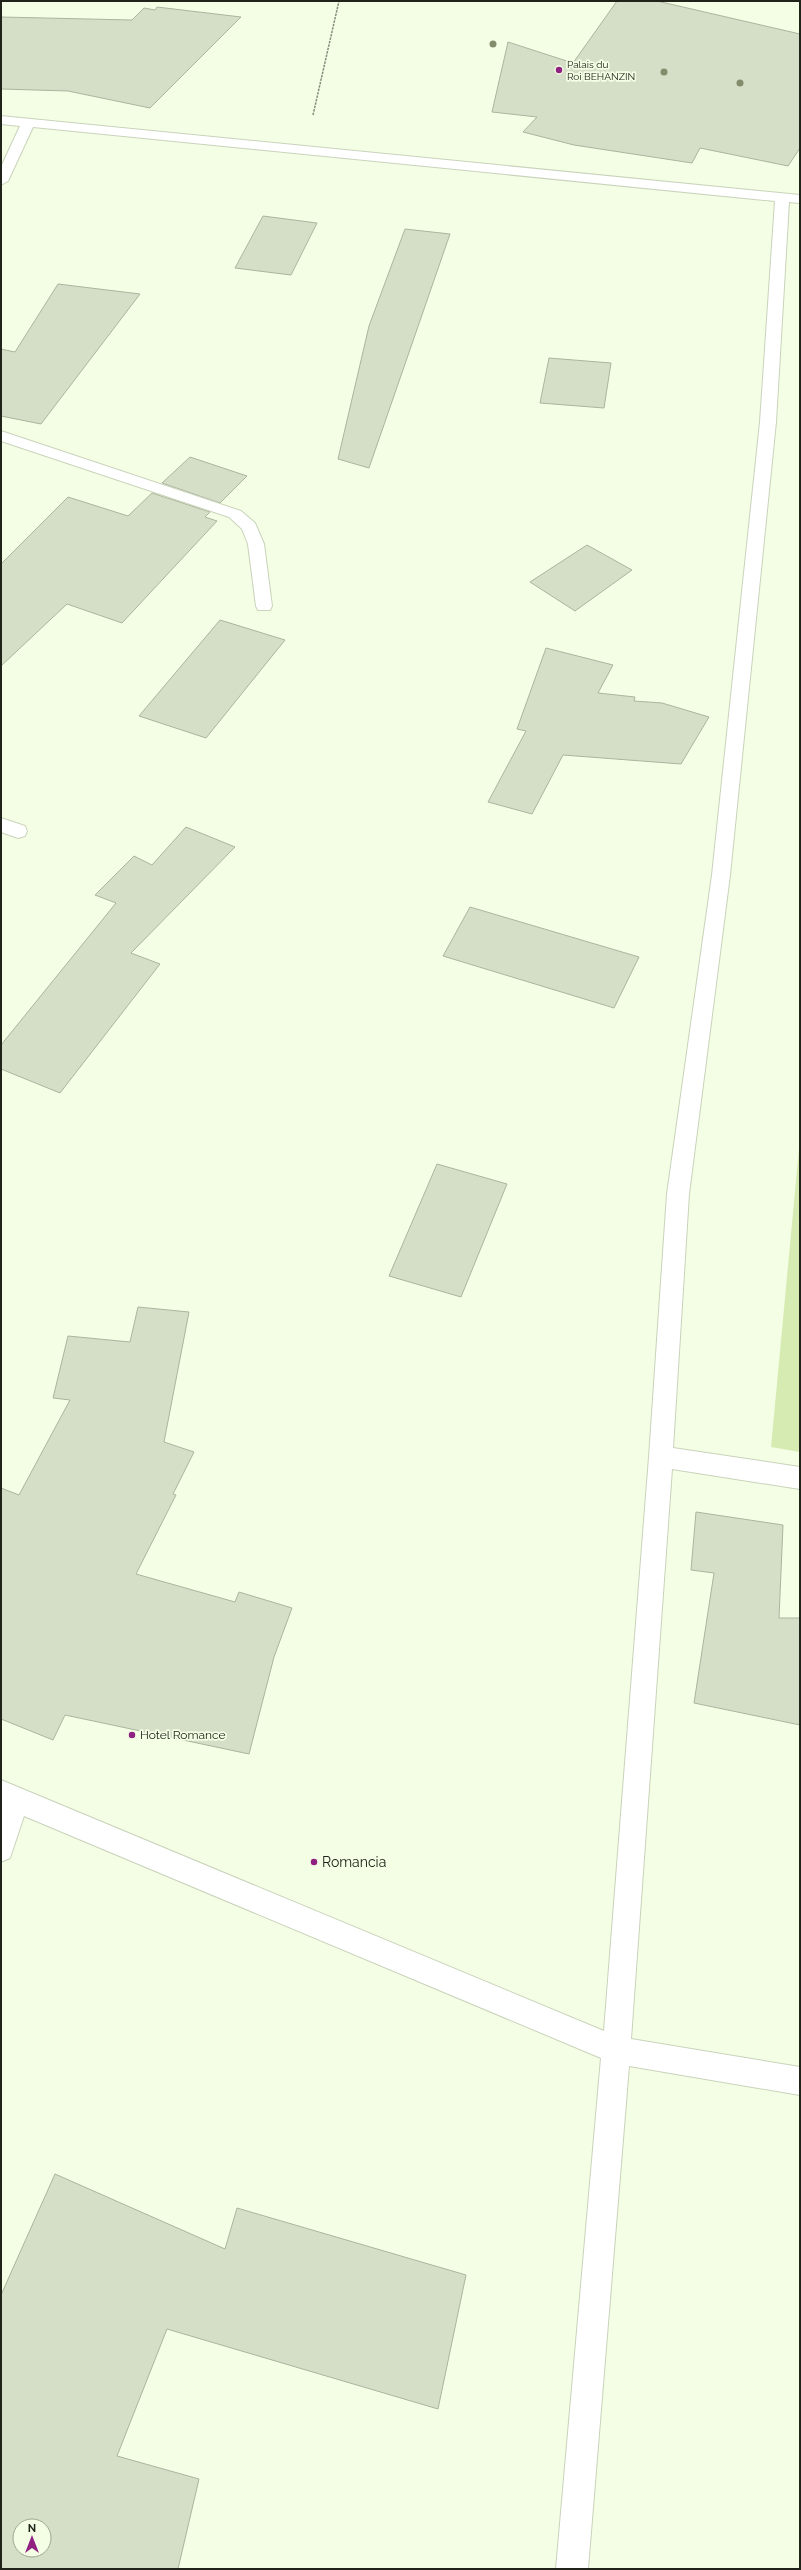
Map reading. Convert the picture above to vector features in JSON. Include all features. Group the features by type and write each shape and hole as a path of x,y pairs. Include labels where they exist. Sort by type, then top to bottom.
{"street":[{"path":"1,120 791,198 721,875 678,1194 661,1457 616,2050 572,2569"},
{"path":"1,181 28,122"},
{"path":"1,436 235,514 249,527 256,544 264,606"},
{"path":"661,1457 800,1478"},
{"path":"1,1849 8,1797 616,2050 800,2081"}],"path":[{"path":"305,151 339,1"}],"green space":[{"path":"800,1138 800,1452 771,1447"}],"building":[{"path":"617,1 657,1 800,34 800,148 788,166 700,148 692,163 574,145 523,132 537,117 492,112 508,42 573,63"},
{"path":"157,7 241,17 150,108 68,91 1,89 1,17 132,20 144,8 155,10"},
{"path":"263,216 317,223 291,275 235,268"},
{"path":"405,229 450,234 369,468 338,459 369,326"},
{"path":"58,284 140,294 41,424 1,416 1,349 15,352"},
{"path":"549,358 611,363 604,408 540,403"},
{"path":"190,457 247,476 220,503 162,483"},
{"path":"152,493 210,512 205,517 217,521 122,623 67,604 1,666 1,564 68,497 128,516"},
{"path":"587,545 632,570 575,611 530,582"},
{"path":"220,620 285,640 206,738 139,716"},
{"path":"546,648 613,665 598,693 635,697 634,701 662,703 709,717 681,764 563,755 532,814 488,802 526,731 517,729"},
{"path":"186,827 235,847 131,953 160,964 60,1093 1,1069 1,1045 116,903 95,895 134,856 152,865"},
{"path":"470,907 639,957 614,1008 443,956"},
{"path":"437,1164 507,1184 461,1297 389,1276"},
{"path":"138,1307 189,1312 164,1442 194,1452 173,1494 176,1495 136,1574 235,1602 239,1592 292,1608 274,1657 249,1754 65,1715 53,1740 1,1719 1,1488 19,1495 70,1400 53,1398 68,1336 130,1342"},
{"path":"696,1512 783,1525 779,1618 800,1618 800,1725 694,1703 714,1573 691,1570"},
{"path":"55,2174 225,2249 237,2208 466,2275 438,2409 167,2329 117,2456 199,2479 178,2569 1,2569 1,2295"}],"place":[{"name":"Palais du Roi BEHANZIN","path":"559,70"},
{"name":"Hotel Romance","path":"132,1735"},
{"name":"Romancia","path":"314,1862"}]}
